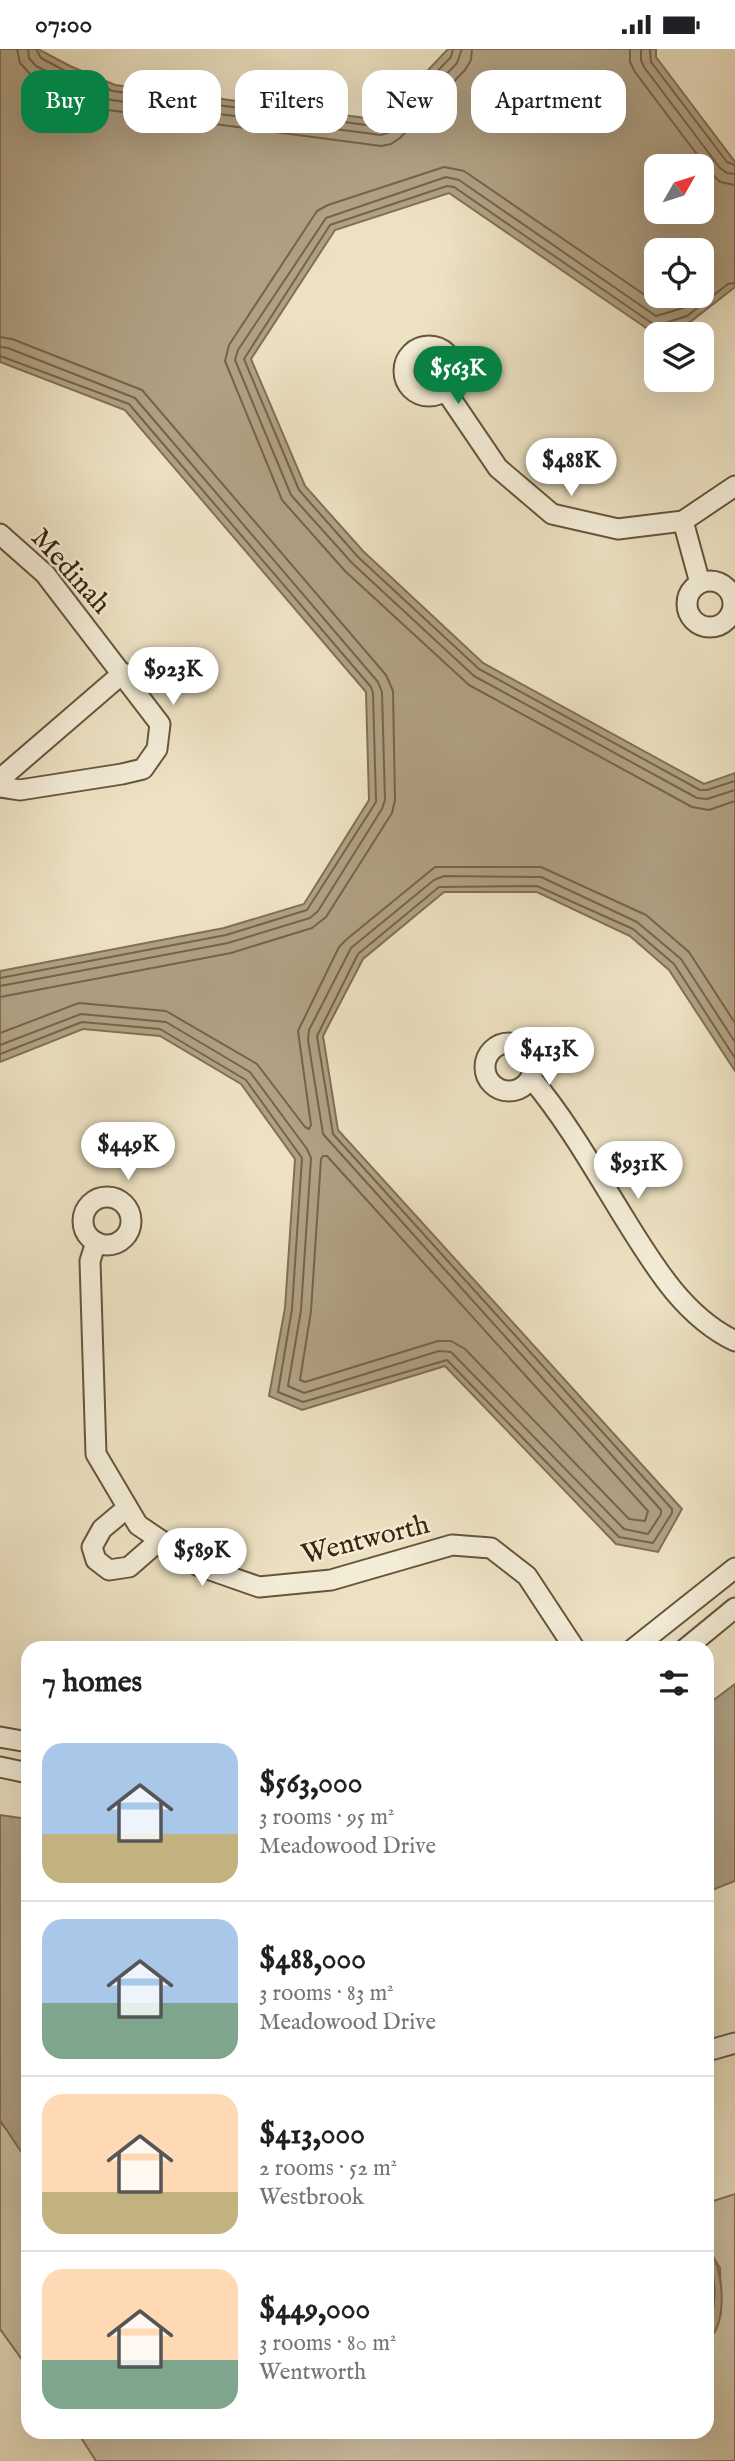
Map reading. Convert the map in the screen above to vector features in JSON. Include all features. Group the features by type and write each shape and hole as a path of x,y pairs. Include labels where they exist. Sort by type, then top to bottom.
{"street":[{"path":"445,390 498,468 552,514 618,529 683,521 735,486"},
{"path":"683,521 700,583"},
{"name":"Medinah","path":"0,534 45,574 160,724 157,749 143,768 122,774 20,790 0,787"},
{"path":"0,779 123,673"},
{"path":"531,1078 554,1106 665,1283 714,1331 735,1342"},
{"name":"Wentworth","path":"96,1242 90,1261 96,1454 138,1525 199,1566 259,1587 331,1580 452,1545 492,1548 527,1576 570,1641"},
{"path":"127,1508 102,1529 92,1547 96,1560 109,1570 128,1567 160,1540"},
{"path":"643,1641 735,1568"},
{"path":"695,1641 735,1608"},
{"path":"0,1737 21,1741"},
{"path":"0,1767 21,1772"},
{"path":"714,2049 735,2043"}],"shaded area":[{"path":"0,2122 21,2146 21,2358 0,2329"},
{"path":"735,2194 735,2461 96,2461 82,2439 714,2439 714,2332 721,2313 720,2268 714,2258 714,2201"}],"water":[{"path":"0,49 38,49 79,70 21,70 21,133 109,133 109,82 123,86 123,133 221,133 221,99 235,101 235,133 348,133 348,116 362,118 362,133 457,133 457,70 428,70 448,49 656,49 656,57 735,162 735,287 714,303 714,238 644,238 644,308 708,308 690,322 644,322 644,326 449,193 335,230 251,359 305,486 363,551 483,663 704,784 735,773 735,1071 669,970 630,936 537,892 444,892 363,959 323,1036 338,1130 682,1509 658,1552 616,1544 445,1366 302,1410 269,1396 285,1308 295,1159 241,1084 160,1036 83,1029 0,1062 0,971 224,928 304,904 369,800 366,692 125,410 0,362"},
{"path":"735,1684 735,1881 714,1889 714,1700"},
{"path":"0,1815 21,1818 21,2152 0,2120"},
{"path":"714,2258 722,2295 719,2322 714,2333"}]}
